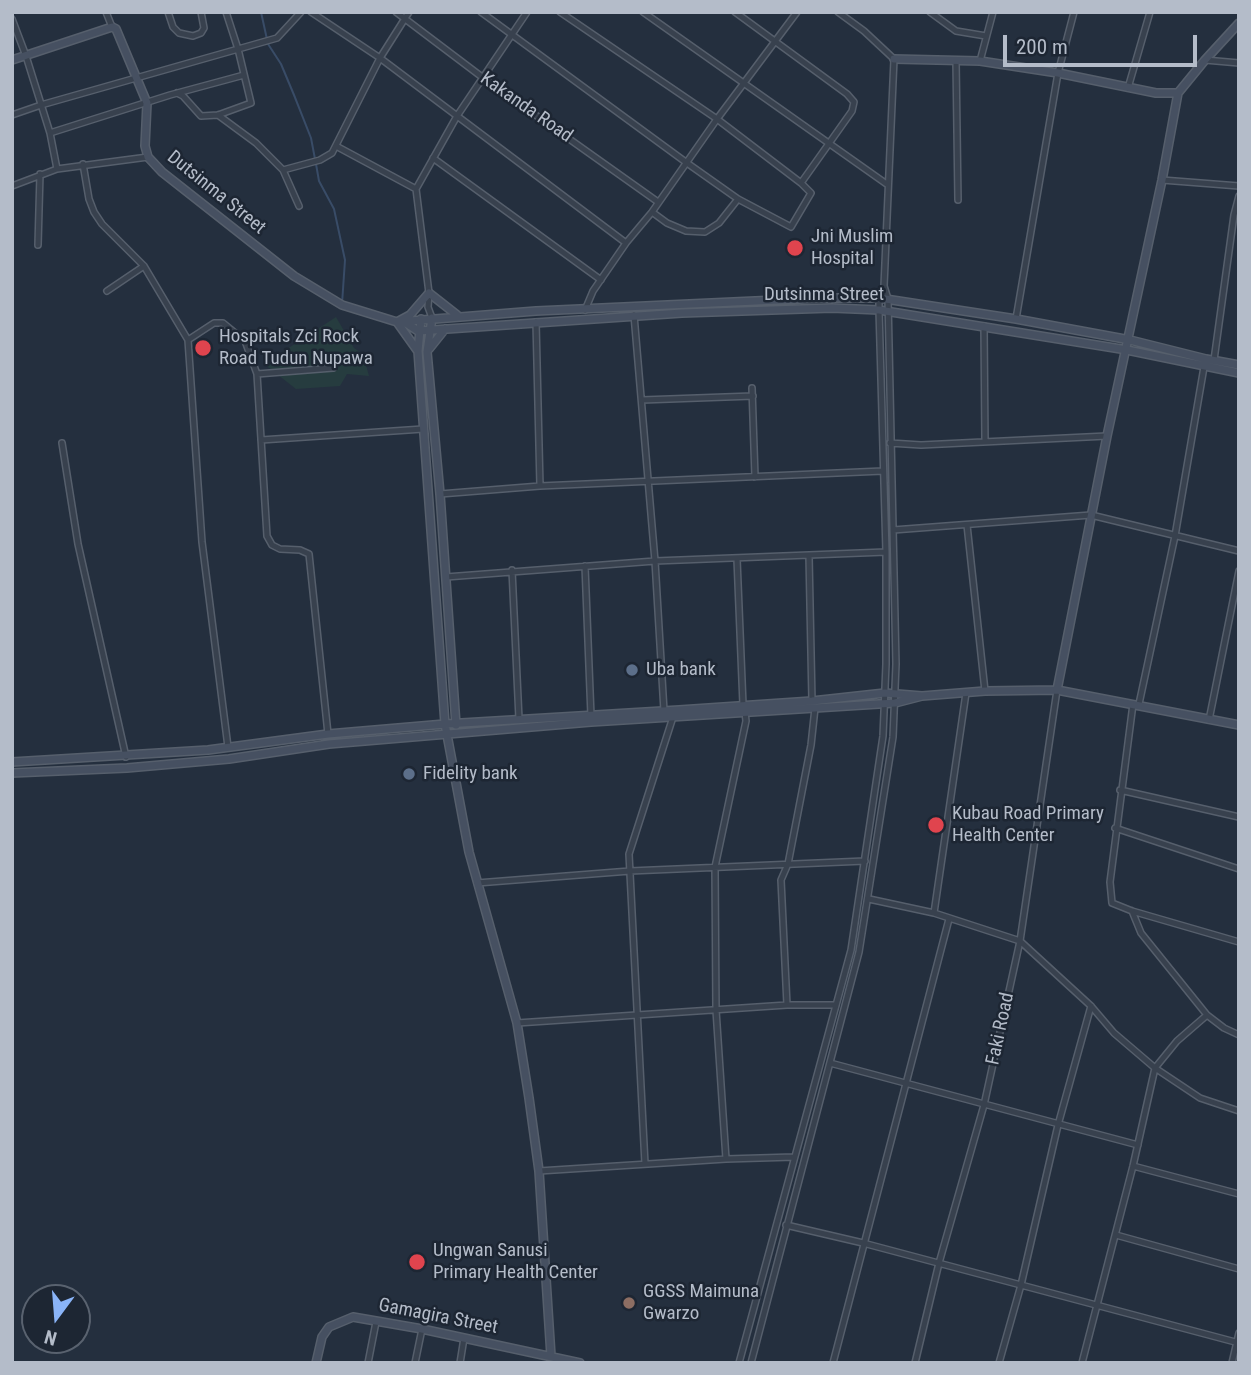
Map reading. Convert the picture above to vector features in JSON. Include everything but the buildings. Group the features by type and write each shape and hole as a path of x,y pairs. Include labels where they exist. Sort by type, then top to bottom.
{"street":[{"path":"12,61 112,27 106,12"},
{"path":"168,12 173,27 179,33 193,36 201,33 204,28 201,12"},
{"path":"177,93 201,116 218,115 251,103 239,49 226,12"},
{"path":"12,115 187,62 274,39 301,12"},
{"path":"311,12 380,58 626,243"},
{"name":"Kakanda Road","path":"396,12 482,77 658,202"},
{"path":"283,170 327,157 336,146 380,58 409,12"},
{"path":"481,12 687,163 738,198 791,227 811,193 801,183 717,119 560,12"},
{"path":"451,734 456,724 427,352 432,318 428,307 429,293 416,190 457,116 527,12"},
{"path":"643,12 888,185"},
{"path":"735,12 847,94 854,102 852,111 801,183"},
{"path":"585,310 593,291 626,243 652,212 797,12"},
{"path":"838,12 864,31 894,59 980,61 1058,73 1156,93 1178,93"},
{"path":"930,12 956,31 986,36"},
{"path":"980,61 993,12"},
{"path":"1016,319 1058,73 1074,12"},
{"path":"1128,88 1150,12"},
{"path":"12,19 50,133 57,169"},
{"path":"1057,690 1107,436 1163,180 1178,93 1239,23"},
{"name":"Dutsinma Street","path":"112,27 116,29 147,103 145,146 148,157 162,172 294,276 342,305 397,322 406,323 421,318 821,298 883,299 1130,340 1239,365"},
{"path":"739,1363 851,950 883,736 886,552 879,310 884,286 894,59"},
{"path":"1205,60 1239,63"},
{"path":"956,61 958,200"},
{"path":"50,133 244,75"},
{"path":"218,115 256,143 283,170 299,206"},
{"path":"336,146 416,190"},
{"path":"12,186 57,169 148,157"},
{"path":"433,158 601,280"},
{"path":"83,164 94,212 102,225 144,266 188,340 202,542 229,747"},
{"path":"38,245 40,174"},
{"path":"1163,180 1239,186"},
{"path":"1214,360 1239,196"},
{"path":"652,212 667,223 686,231 705,232 719,223 738,198"},
{"path":"107,291 144,266"},
{"path":"418,351 397,322 410,315 429,293"},
{"path":"429,293 458,316"},
{"path":"751,1363 859,952 893,737 895,692 888,310 883,299"},
{"path":"428,307 421,318 418,331 418,351 445,724 451,734 467,842 517,1023 538,1171 551,1356"},
{"name":"Dutsinma Street","path":"406,323 418,331 634,315 832,308 888,310 1127,350 1239,373"},
{"path":"634,315 664,711"},
{"path":"188,340 214,323 223,323 245,341 257,374 267,536 272,545 280,549 300,550 309,554 328,734"},
{"path":"536,323 540,486"},
{"path":"984,326 985,442"},
{"path":"427,352 445,329"},
{"path":"1204,367 1175,536 1136,704 1120,790 1110,893 1112,902 1132,911 1239,942"},
{"path":"257,374 333,368"},
{"path":"752,388 755,477"},
{"path":"642,400 752,396"},
{"path":"261,440 423,429"},
{"path":"883,442 905,446 1107,436"},
{"path":"62,443 78,544 126,757"},
{"path":"440,494 540,486 883,471"},
{"path":"893,530 1091,515 1239,551"},
{"path":"967,526 985,691"},
{"path":"446,576 654,561 886,552"},
{"path":"787,1005 782,880 788,864 811,745 813,705 809,556"},
{"path":"726,1159 716,1010 715,867 746,721 737,559"},
{"path":"585,566 591,716"},
{"path":"512,570 519,719"},
{"path":"1209,720 1239,572"},
{"path":"12,762 126,757 445,724 664,711 895,703 922,696 985,691 1057,690 1239,725"},
{"name":"Faki Road","path":"915,1363 939,1263 984,1105 1020,941 1057,690"},
{"path":"813,705 895,692 922,696"},
{"path":"934,913 966,693"},
{"path":"12,774 141,767 229,759 329,744 744,709"},
{"path":"645,1164 629,854 673,717"},
{"path":"1120,790 1239,817"},
{"path":"1115,828 1239,869"},
{"path":"477,883 630,871 865,861"},
{"path":"869,899 934,913 1020,941 1091,1006 1114,1033 1155,1068 1200,1098 1239,1111"},
{"path":"1132,911 1141,933 1207,1015 1239,1035"},
{"path":"833,1363 949,919"},
{"path":"517,1023 787,1005 835,1005"},
{"path":"999,1363 1021,1285 1058,1125 1091,1006"},
{"path":"1082,1363 1116,1235 1155,1068 1177,1041 1207,1015"},
{"path":"830,1063 1138,1145"},
{"path":"809,1102 818,1105"},
{"path":"538,1171 794,1157"},
{"path":"1133,1166 1239,1194"},
{"path":"786,1225 1098,1304 1238,1343"},
{"path":"1116,1235 1239,1269"},
{"name":"Gamagira Street","path":"316,1363 322,1337 329,1327 353,1317 580,1363"},
{"path":"368,1363 376,1322"},
{"path":"415,1363 422,1329"},
{"path":"1231,1363 1239,1333"},
{"path":"460,1363 464,1338"}],"green space":[{"path":"336,317 354,348 363,354 369,376 347,374 340,386 296,389 264,364"}],"waterway":[{"path":"261,12 268,44 281,64 294,95 311,138 315,159"},
{"path":"316,164 319,181 334,209 345,260 342,304"}],"place":[{"name":"Jni Muslim Hospital","path":"795,248"},
{"name":"Hospitals Zci Rock Road Tudun Nupawa","path":"203,348"},
{"name":"Uba bank","path":"632,670"},
{"name":"Fidelity bank","path":"409,774"},
{"name":"Kubau Road Primary Health Center","path":"936,825"},
{"name":"Ungwan Sanusi Primary Health Center","path":"417,1262"},
{"name":"GGSS Maimuna Gwarzo","path":"629,1303"}]}
